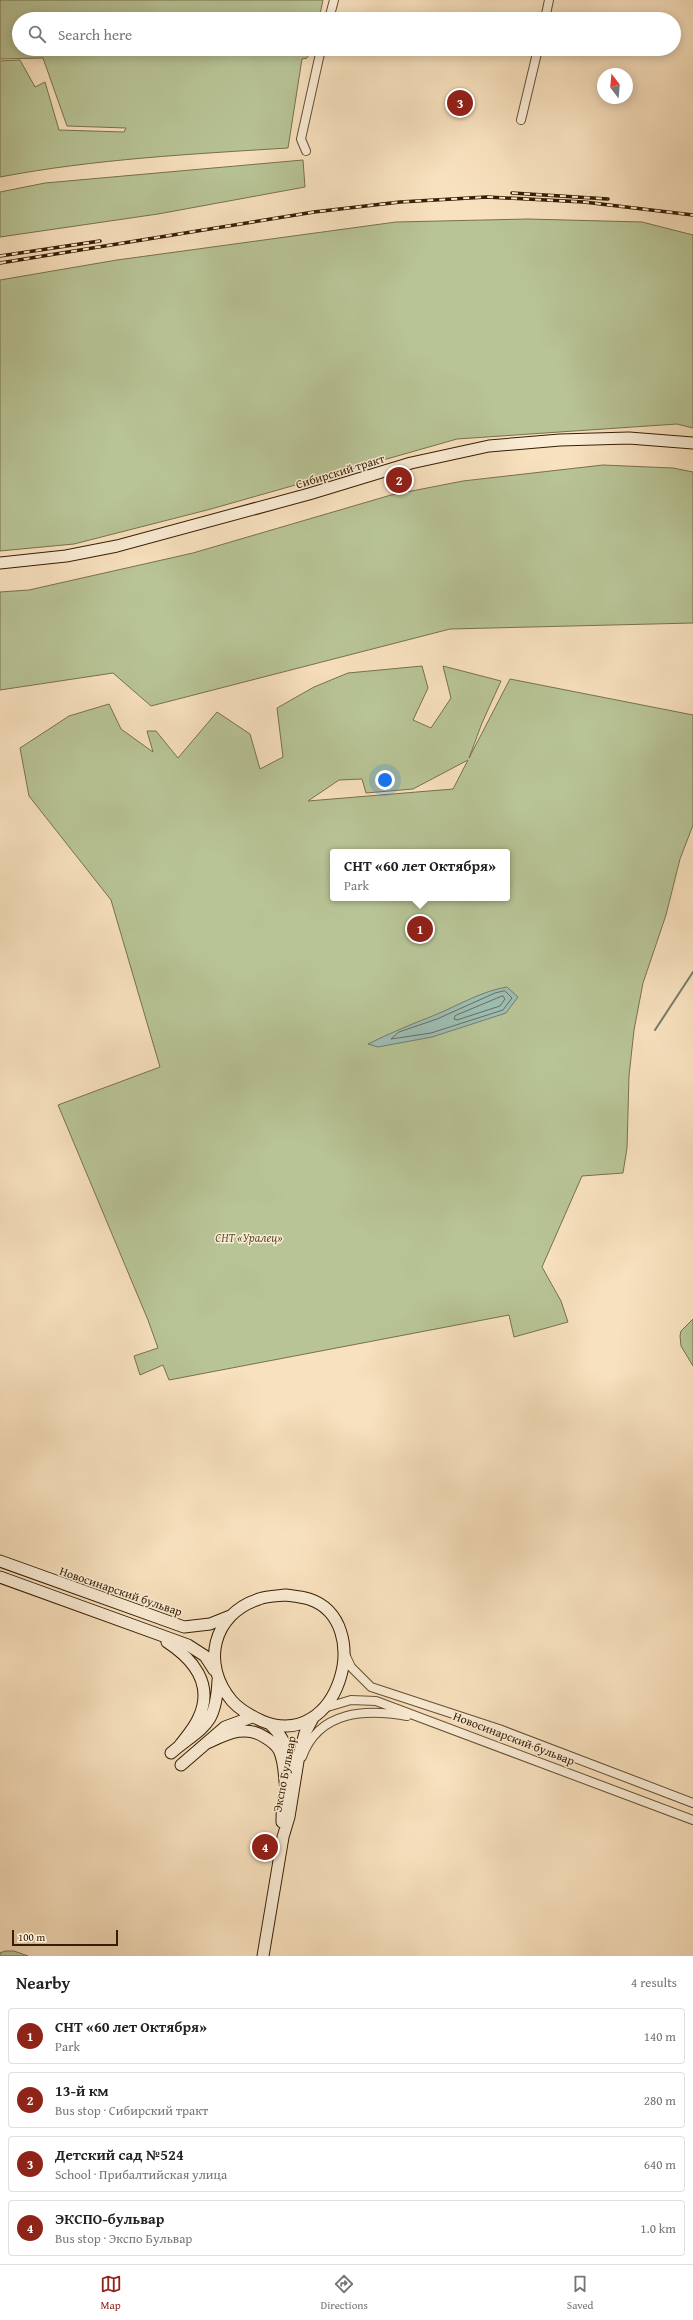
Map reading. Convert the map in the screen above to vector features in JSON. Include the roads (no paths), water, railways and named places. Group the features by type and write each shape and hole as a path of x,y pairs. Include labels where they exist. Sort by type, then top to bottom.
{"street":[{"path":"331,12 334,0"},
{"path":"546,12 549,0"},
{"path":"306,151 301,139 319,56"},
{"path":"521,120 536,56"},
{"name":"Сибирский тракт","path":"0,563 66,556 117,546 309,494 412,463 489,446 560,440 629,438 693,442"},
{"name":"Новосинарский бульвар","path":"0,1561 184,1627 210,1624 235,1614"},
{"path":"0,1577 196,1649 208,1659 217,1676 218,1697 210,1721 193,1737 171,1753"},
{"name":"Экспо Бульвар","path":"286,1595 309,1599 319,1604 332,1616 339,1630 344,1651 342,1676 339,1685 324,1709 314,1717 294,1726 270,1724 252,1717 236,1706 217,1676 214,1652 218,1634 235,1614 259,1598 286,1595"},
{"path":"154,1633 186,1655 196,1666 201,1679 203,1694 200,1716 180,1745"},
{"name":"Новосинарский бульвар","path":"344,1651 351,1667 371,1687 499,1730 693,1803"},
{"name":"Новосинарский бульвар","path":"324,1709 340,1702 364,1699 376,1701 693,1820"},
{"path":"297,1775 303,1756 311,1741 322,1729 339,1719 356,1713 376,1712 423,1718"},
{"path":"182,1765 225,1727 252,1717"},
{"name":"Экспо Бульвар","path":"282,1837 289,1817 303,1741 314,1717"},
{"name":"Экспо Бульвар","path":"263,1956 282,1837 282,1815 286,1790 289,1752 281,1736 270,1724"},
{"path":"205,1744 234,1732 248,1731 261,1734 278,1750 283,1762 286,1790"}],"water":[{"path":"507,987 518,997 506,1013 432,1037 378,1047 368,1044 480,995"}],"waterway":[{"path":"655,1030 693,972"}],"railway":[{"path":"512,193 608,199"},
{"path":"0,263 314,212 400,202 487,197 584,202 693,215"},
{"path":"0,256 100,241"}],"place":[{"name":"Детский сад №524","path":"460,103"},
{"name":"13-й км","path":"399,480"},
{"name":"СНТ «60 лет Октября»","path":"420,929"},
{"name":"ЭКСПО-бульвар","path":"265,1847"}],"park label":[{"name":"СНТ «Уралец»","path":"249,1237"}]}
